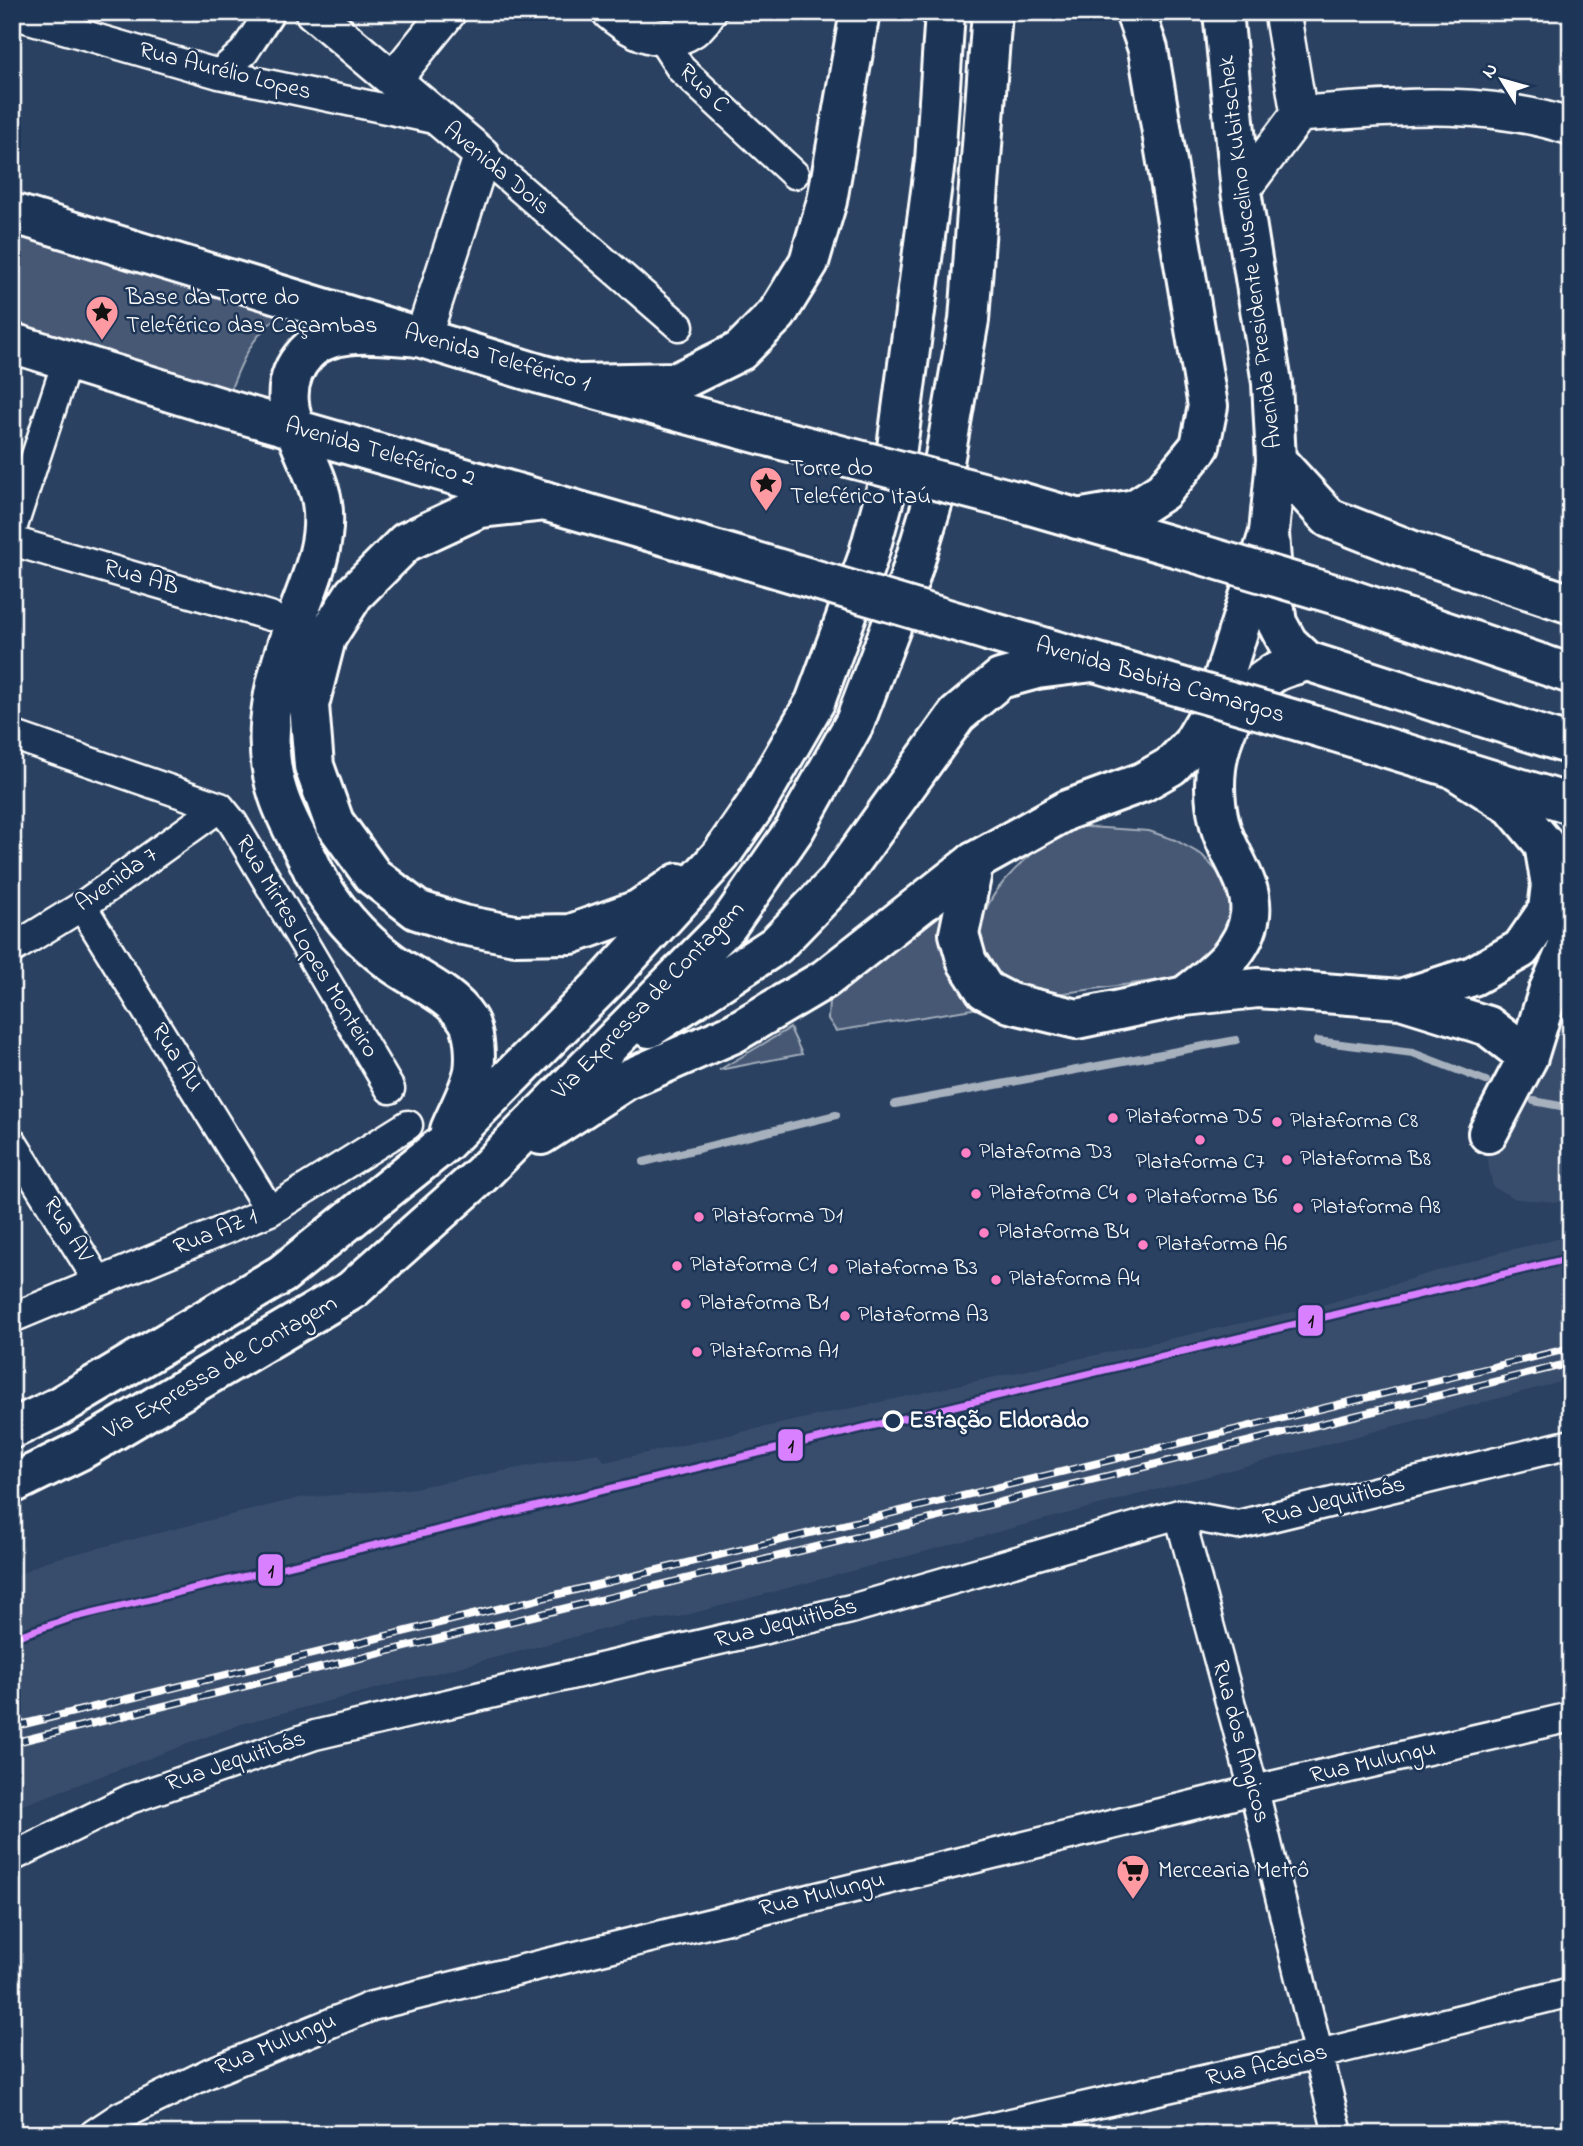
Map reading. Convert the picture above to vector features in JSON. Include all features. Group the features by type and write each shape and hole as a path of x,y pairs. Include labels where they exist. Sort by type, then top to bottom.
{"main road":[{"path":"580,384 677,382 740,351 777,314 809,262 827,201 860,12"},
{"name":"Via Expressa de Contagem","path":"12,1429 58,1407 282,1274 445,1143 607,980 721,855 755,807 815,702 867,560 896,455 935,161 945,12"},
{"path":"982,157 992,12"},
{"path":"982,157 1005,52 1021,12"},
{"path":"1077,519 1135,509 1163,491 1200,446 1208,406 1148,49 1135,12"},
{"name":"Avenida Presidente Juscelino Kubitschek","path":"1223,12 1241,191 1272,383 1276,460 1269,533"},
{"name":"Via Expressa de Contagem","path":"12,1484 81,1450 324,1309 352,1290 481,1175 728,925 796,829 855,722 909,580 943,468 969,320 982,157"},
{"name":"Avenida Teleférico 1","path":"12,213 580,384 1077,519"},
{"path":"423,337 344,336 327,340 306,352 293,372 289,395 292,427 320,493 325,522 317,563 272,697 270,741 277,793 320,886 360,937 391,962 450,1002 468,1020 474,1043 474,1071 445,1143"},
{"name":"Avenida Teleférico 2","path":"12,343 749,561"},
{"path":"1276,460 1329,518 1413,551 1571,604"},
{"path":"545,501 479,508 406,542 354,594 326,638 309,705 314,766 334,821 373,876 417,910 463,925 515,935 572,934 638,909 721,855"},
{"path":"1077,519 1347,598 1571,674"},
{"path":"1269,533 1277,623 1288,643 1307,661 1571,745"},
{"path":"481,1175 626,1080 734,1033 825,979 974,862 1067,810 1143,782 1171,766 1192,744 1214,705 1269,533"},
{"name":"Avenida Babita Camargos","path":"749,561 1309,724 1571,804"},
{"path":"1185,996 1240,947 1250,913 1241,867 1220,827 1215,763 1225,728 1247,695 1273,673 1307,661"},
{"path":"584,1069 776,945 837,882 957,715 1000,679 1037,669 1093,662"},
{"path":"1401,999 1473,976 1521,949 1548,910 1552,885 1544,844 1511,806 1457,771"},
{"path":"974,862 959,934 967,962 985,990 1010,1003 1077,1019 1185,996 1258,988 1401,999 1488,1026 1528,1057"},
{"path":"1488,1133 1528,1057 1548,992 1571,940"}],"street":[{"path":"219,74 244,52 270,12"},
{"name":"Avenida Dois","path":"313,12 678,326"},
{"path":"393,80 448,12"},
{"name":"Rua C","path":"610,12 643,35 661,38 681,69 794,174"},
{"path":"661,38 682,34 704,19 708,12"},
{"path":"1241,191 1299,114 1282,12"},
{"name":"Rua Aurélio Lopes","path":"12,14 219,74 439,120"},
{"path":"1299,114 1470,106 1512,112 1571,127"},
{"path":"423,337 482,155"},
{"path":"12,529 68,358"},
{"name":"Rua AB","path":"12,541 270,616"},
{"path":"12,736 220,807"},
{"name":"Avenida 7","path":"12,949 82,905 220,807"},
{"name":"Rua Mirtes Lopes Monteiro","path":"220,807 233,823 390,1089"},
{"name":"Rua AU","path":"82,905 270,1211"},
{"name":"Rua AZ 1","path":"12,1318 270,1211 408,1125"},
{"name":"Rua AV","path":"12,1142 99,1282"},
{"name":"Rua Jequitibás","path":"12,1857 130,1799 315,1735 851,1609 1179,1514 1238,1525 1571,1444"},
{"name":"Rua dos Angicos","path":"1179,1514 1254,1790 1338,2134"},
{"name":"Rua Mulungu","path":"94,2134 121,2116 209,2073 372,2006 1254,1790 1571,1717"},
{"name":"Rua Acácias","path":"962,2134 1319,2054 1571,1992"}],"shaded area":[{"path":"12,224 293,306 269,324 253,342 230,391 12,328"},
{"path":"1073,826 1149,831 1175,840 1202,855 1227,882 1235,912 1225,941 1182,977 1057,994 996,983 982,964 979,939 982,918 991,899 1020,864"},
{"path":"947,900 979,1008 836,1031 828,1019 829,999"},
{"path":"1571,974 1571,1203 1516,1199 1493,1187 1485,1150"},
{"path":"790,1028 802,1054 719,1070"},
{"path":"1571,1236 1571,1379 679,1617 631,1622 244,1723 12,1809 12,1578 46,1561 299,1498 408,1489 598,1453 605,1462 1316,1307 1501,1252"}],"waterway":[{"path":"895,1104 1236,1040"},
{"path":"1317,1041 1413,1053 1486,1081"},
{"path":"1534,1101 1571,1108"},
{"path":"644,1162 836,1115"}],"railway":[{"path":"12,1727 1571,1348"},
{"path":"12,1743 1571,1363"}],"metro line":[{"name":"1","path":"12,1638 71,1618 1571,1258"}],"place":[{"name":"Base da Torre do Teleférico das Caçambas","path":"102,342"},
{"name":"Torre do Teleférico Itaú","path":"766,513"},
{"name":"Plataforma D5","path":"1113,1118"},
{"name":"Plataforma C8","path":"1277,1122"},
{"name":"Plataforma C7","path":"1200,1140"},
{"name":"Plataforma D3","path":"966,1153"},
{"name":"Plataforma B8","path":"1287,1160"},
{"name":"Plataforma C4","path":"976,1194"},
{"name":"Plataforma B6","path":"1132,1198"},
{"name":"Plataforma A8","path":"1298,1208"},
{"name":"Plataforma D1","path":"699,1217"},
{"name":"Plataforma B4","path":"984,1233"},
{"name":"Plataforma A6","path":"1143,1245"},
{"name":"Plataforma C1","path":"677,1266"},
{"name":"Plataforma B3","path":"833,1269"},
{"name":"Plataforma A4","path":"996,1280"},
{"name":"Plataforma B1","path":"686,1304"},
{"name":"Plataforma A3","path":"845,1316"},
{"name":"Plataforma A1","path":"697,1352"},
{"name":"Estação Eldorado","path":"893,1421"},
{"name":"Mercearia Metrô","path":"1133,1901"}]}
